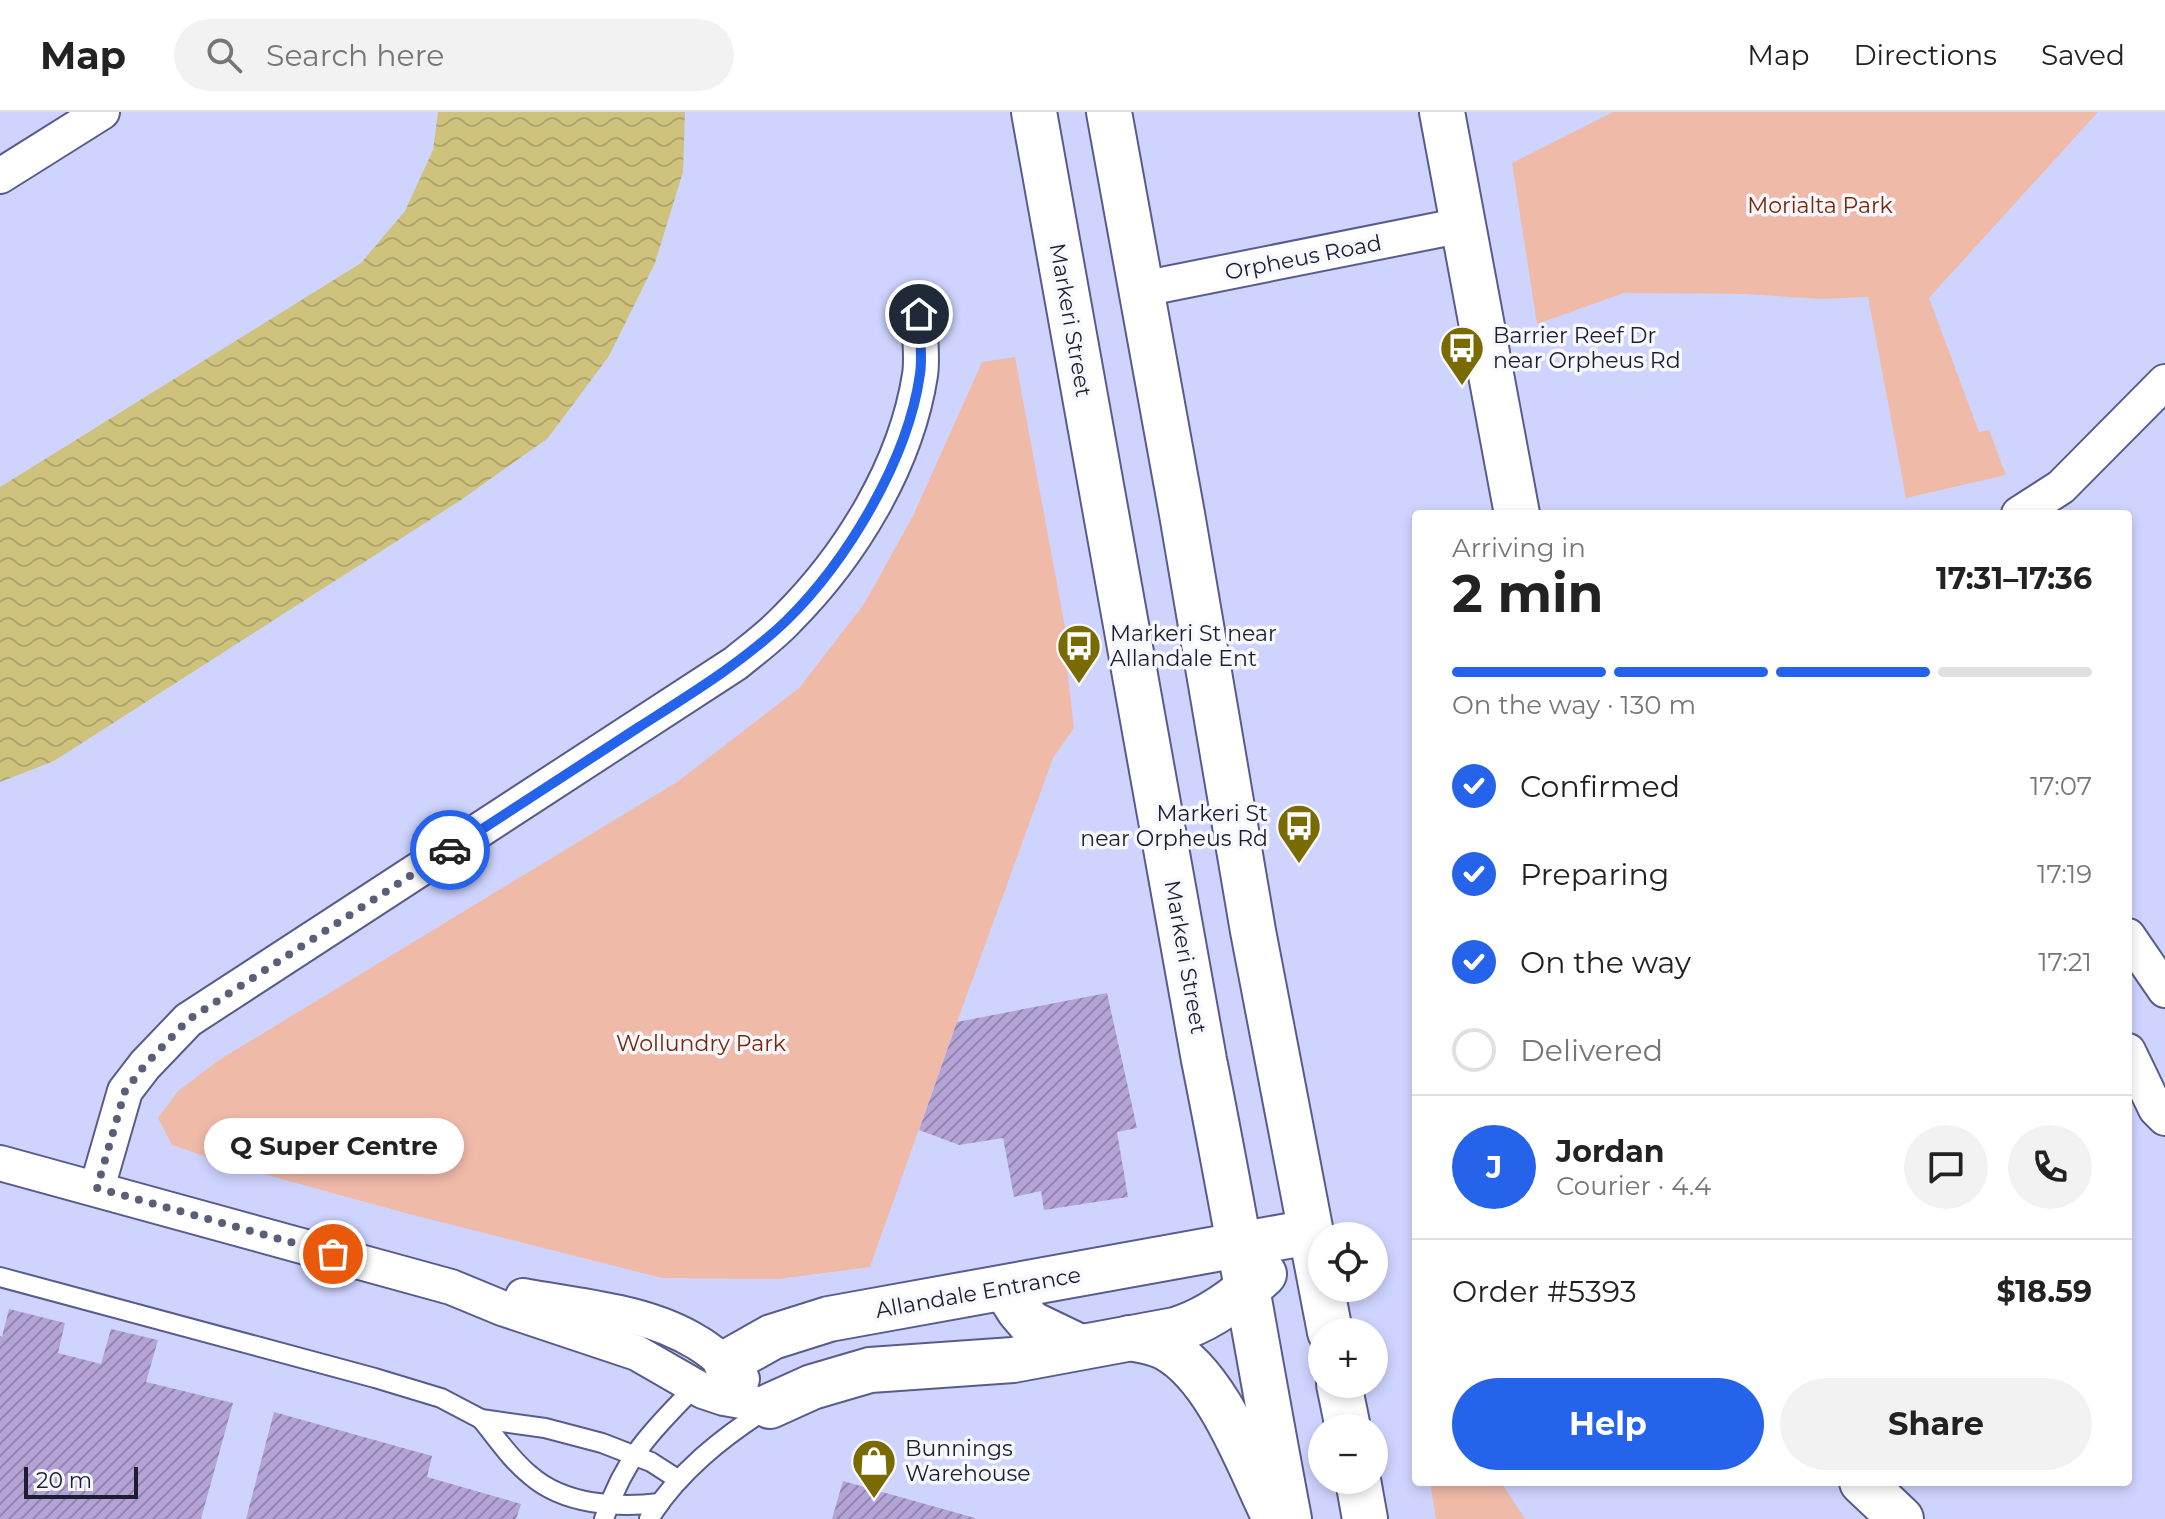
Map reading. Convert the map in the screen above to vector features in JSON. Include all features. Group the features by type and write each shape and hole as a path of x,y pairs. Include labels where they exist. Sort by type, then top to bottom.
{"main road":[{"name":"Markeri Street","path":"1034,112 1289,1519"},
{"path":"1109,112 1253,931 1308,1222"},
{"path":"1442,112 1516,510"},
{"name":"Allandale Entrance","path":"710,1376 772,1337 810,1323 1308,1232"},
{"path":"770,1406 830,1380 870,1370 987,1363 1175,1330 1220,1310 1308,1234"},
{"path":"1005,1288 1030,1323 1080,1347"},
{"path":"1130,1338 1167,1348 1202,1380 1228,1421 1276,1519"},
{"path":"1866,1486 1901,1519"},
{"path":"1361,1494 1365,1519"}],"street":[{"path":"0,176 102,112"},
{"name":"Orpheus Road","path":"1142,289 1463,225"},
{"path":"97,1188 125,1091 188,1020 715,678 786,620 827,574 856,531 888,477 908,432 921,372 919,314"},
{"path":"2025,510 2061,487 2165,382"},
{"path":"2132,942 2165,990"},
{"path":"2132,1059 2156,1109 2165,1118"},
{"path":"0,1163 451,1287 502,1292 640,1317 688,1336 710,1376 770,1406"}],"lane":[{"path":"0,1277 375,1378 441,1398 481,1419 545,1428 602,1443 634,1454 679,1480"},
{"path":"607,1512 634,1454 661,1421 710,1376"},
{"path":"649,1519 679,1480 728,1435 770,1406"},
{"path":"481,1419 521,1468 547,1488 607,1512 660,1503"}],"green space":[{"name":"Morialta Park","path":"1613,112 2098,112 1929,298 1979,432 1989,430 2006,475 1906,498 1868,297 1822,299 1745,294 1624,293 1537,324 1512,163"},
{"name":"Wollundry Park","path":"1015,357 1069,649 1065,651 1074,728 1053,758 870,1267 778,1279 662,1278 409,1214 230,1165 172,1145 158,1118 178,1091 219,1060 677,782 799,688 864,604 913,516 982,362"},
{"path":"1431,1486 1504,1486 1525,1519 1436,1519"}],"water":[{"path":"438,112 685,112 683,172 655,263 609,356 548,438 461,500 54,761 0,782 0,487 361,263 405,211 433,150"}],"building":[{"path":"1107,993 1137,1128 1117,1132 1128,1197 1044,1210 1041,1191 1014,1197 1003,1138 959,1145 919,1130 957,1022"},
{"path":"9,1309 65,1323 58,1353 101,1364 111,1329 158,1340 146,1382 233,1403 201,1519 0,1519 0,1336"},
{"path":"274,1412 432,1456 427,1477 521,1504 516,1519 246,1519"},
{"name":"Bunnings Warehouse","path":"843,1481 975,1518 975,1519 832,1519"}],"way so far":[{"path":"333,1254 97,1188 113,1131 125,1091 188,1020 450,850"}],"place":[{"name":"Barrier Reef Dr near Orpheus Rd","path":"1462,387"},
{"name":"Markeri St near Allandale Ent","path":"1079,685"},
{"name":"Markeri St near Orpheus Rd","path":"1299,865"},
{"name":"Q Super Centre","path":"333,1254"},
{"name":"Bunnings Warehouse","path":"874,1500"}],"route":[{"path":"450,850 736,663 786,620 827,574 888,477 908,432 921,372 919,314"}]}
